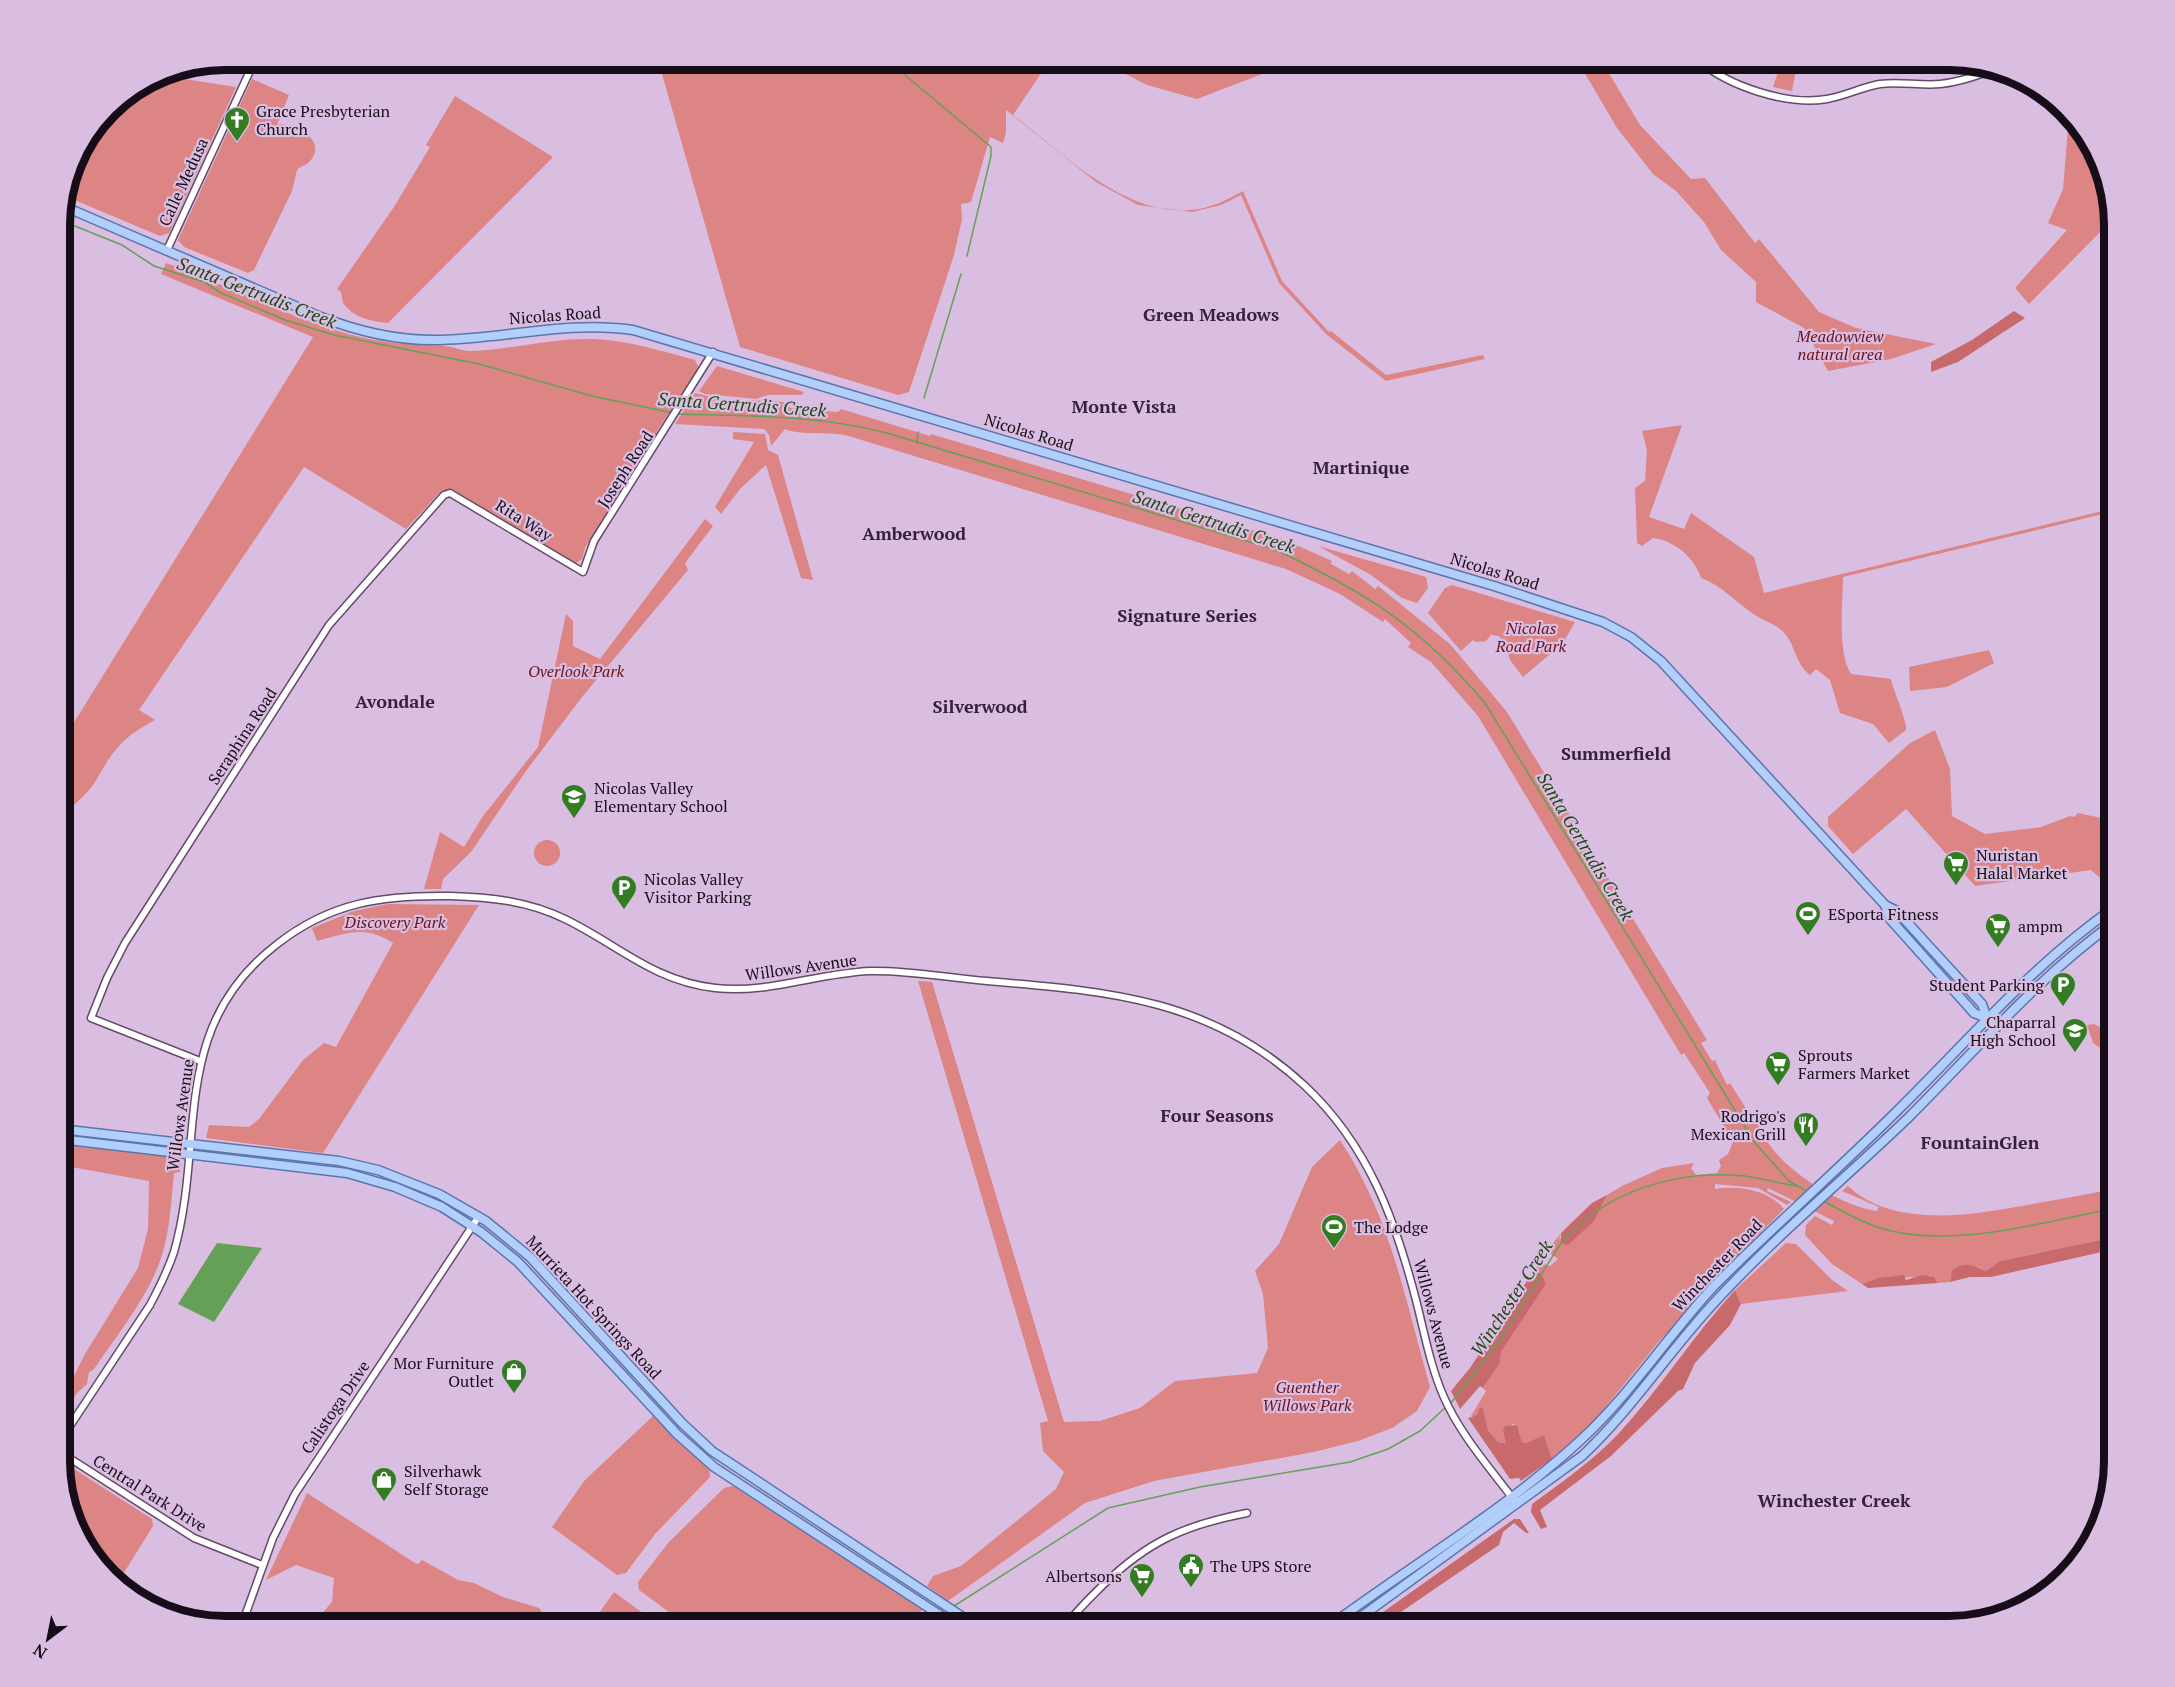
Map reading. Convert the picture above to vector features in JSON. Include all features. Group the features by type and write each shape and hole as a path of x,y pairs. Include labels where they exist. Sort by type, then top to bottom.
{"main road":[{"name":"Nicolas Road","path":"72,210 329,320 373,333 442,340 564,327 610,326 633,330 1494,586 1603,622 1631,638 1677,676 1885,905 1896,911 1982,1004 1987,1018 1996,1028"},
{"name":"Winchester Road","path":"1343,1616 1559,1459 1607,1414 1691,1310 1791,1210 1899,1109 1987,1018 2064,945 2104,915"},
{"name":"Winchester Road","path":"1362,1616 1575,1462 1615,1423 1711,1306 1802,1216 1908,1118 2044,978 2104,931"},
{"name":"Murrieta Hot Springs Road","path":"71,1130 325,1159 378,1170 439,1194 479,1216 530,1257 682,1423 712,1451 961,1616"},
{"name":"Murrieta Hot Springs Road","path":"71,1140 322,1170 375,1180 420,1197 473,1226 525,1269 698,1454 731,1480 941,1616"}],"street":[{"path":"1712,70 1725,79 1781,97 1807,101 1842,96 1881,84 1957,82 1982,74"},
{"name":"Calle Medusa","path":"166,250 250,71"},
{"name":"Joseph Road","path":"583,572 594,542 681,407 713,352"},
{"name":"Rita Way","path":"450,493 583,572"},
{"name":"Seraphina Road","path":"200,1061 91,1018 107,978 125,943 329,625 444,495 450,493"},
{"name":"Willows Avenue","path":"71,1424 150,1305 162,1283 174,1251 200,1061 224,1004 245,974 269,951 305,924 332,911 389,897 476,897 527,905 571,922 648,968 681,981 714,988 772,988 836,974 877,971 1067,987 1147,1000 1197,1015 1254,1047 1305,1086 1345,1131 1371,1172 1393,1219 1443,1395 1455,1418 1518,1505"},
{"name":"Calistoga Drive","path":"245,1616 262,1565 295,1494 479,1216"},
{"name":"Central Park Drive","path":"71,1459 194,1538 262,1565"},
{"path":"1075,1616 1113,1576 1145,1548 1192,1525 1247,1512"}],"green space":[{"path":"1119,70 1272,70 1197,99 1147,85"},
{"name":"Meadowview natural area","path":"1583,70 1607,70 1640,125 1691,179 1705,178 1755,243 1759,239 1819,312 1856,328 1936,344 1891,359 1828,371 1804,328 1756,302 1756,282 1721,250 1704,222 1676,191 1653,174 1617,128"},
{"path":"1779,70 1796,70 1792,91 1773,87"},
{"path":"661,71 1043,71 1013,115 1095,179 1118,193 1162,208 1138,205 1096,182 1006,110 1006,132 1003,143 990,137 971,202 961,204 962,219 954,255 909,392 898,395 740,347"},
{"path":"179,78 236,87 169,233 160,236 73,199 82,166 91,148 102,131 131,102 166,82"},
{"path":"252,79 289,95 277,125 293,126 301,130 313,141 315,148 314,155 308,163 297,170 292,191 254,270 248,273 184,247 178,240"},
{"path":"455,96 553,157 388,323 363,318 347,308 343,303 341,292 337,289 394,207 430,147 426,145"},
{"path":"2068,126 2084,148 2096,175 2102,195 2104,228 2029,304 2015,288 2067,230 2048,223 2063,189"},
{"path":"1243,191 1282,281 1329,332 1331,331 1386,375 1483,355 1485,359 1386,381 1326,334 1279,283 1241,195 1221,205 1192,212 1172,209 1192,210 1206,207"},
{"path":"166,263 306,320 364,338 393,343 446,346 470,351 561,340 618,341 695,360 700,370 661,425 656,433 660,433 585,548 582,559 576,563 452,489 441,491 406,529 304,467 139,710 155,720 119,746 91,787 71,808 71,727 313,337 161,274"},
{"path":"717,366 804,392 802,395 768,395 756,399 705,394 699,391"},
{"path":"695,393 720,399 784,402 788,407 795,409 838,412 841,409 1285,540 1332,561 1331,564 1349,574 1352,571 1375,589 1378,586 1450,644 1507,712 1707,1040 1701,1043 1712,1061 1715,1060 1727,1085 1730,1083 1752,1118 1770,1139 1767,1141 1787,1164 1831,1195 1877,1211 1879,1207 1842,1191 1848,1186 1868,1200 1891,1209 1916,1214 1942,1215 1995,1211 2104,1190 2104,1239 2000,1261 1986,1271 1978,1267 1951,1276 1950,1282 1938,1283 1934,1277 1920,1277 1862,1284 1832,1264 1805,1235 1806,1225 1815,1216 1832,1225 1834,1221 1768,1188 1767,1191 1791,1202 1787,1205 1758,1188 1715,1184 1715,1189 1734,1188 1762,1193 1784,1209 1687,1307 1691,1310 1660,1340 1595,1420 1552,1459 1544,1435 1526,1443 1522,1442 1517,1425 1512,1424 1506,1443 1498,1442 1488,1430 1483,1416 1471,1416 1486,1391 1483,1388 1500,1363 1501,1352 1546,1284 1542,1274 1534,1270 1539,1263 1550,1266 1558,1259 1547,1251 1561,1233 1559,1239 1594,1221 1607,1195 1662,1168 1694,1163 1691,1168 1696,1175 1717,1173 1721,1166 1719,1160 1728,1154 1733,1142 1707,1098 1710,1093 1684,1053 1681,1055 1478,716 1431,662 1408,647 1411,643 1385,619 1383,622 1340,594 1286,569 845,435 796,432 785,429 771,446 769,435 764,429 675,424"},
{"path":"1682,425 1649,517 1684,529 1691,513 1754,557 1764,593 2104,511 2104,514 1843,577 1842,640 1847,665 1851,674 1891,679 1905,721 1906,730 1889,743 1873,724 1840,713 1830,680 1816,669 1810,675 1805,671 1783,631 1755,615 1716,585 1701,578 1694,563 1683,551 1676,546 1653,538 1642,546 1637,543 1635,488 1645,481 1647,450 1642,431"},
{"path":"733,432 765,434 768,450 778,455 813,580 801,578 766,465 740,489 721,514 715,507 754,442 733,439"},
{"name":"Overlook Park","path":"705,519 713,526 685,563 688,570 582,697 526,771 471,852 443,879 441,889 424,889 440,832 464,847 483,816 538,747 566,614 573,621 573,646 600,659"},
{"path":"1318,546 1426,577 1428,588 1417,603 1402,598 1371,575"},
{"name":"Nicolas Road Park","path":"1452,585 1575,622 1563,643 1523,677 1510,660 1505,643 1499,636 1491,635 1486,641 1473,640 1461,651 1428,613 1445,588"},
{"path":"1989,650 1994,663 1947,687 1910,691 1909,667"},
{"path":"1935,730 1950,769 1952,816 1985,834 2041,827 2070,816 2074,817 2078,813 2104,819 2104,881 2091,870 1975,886 1906,809 1853,854 1828,826 1828,817 1910,743"},
{"path":"547,840 556,844 560,853 556,862 547,866 538,862 534,853 538,844"},
{"name":"Discovery Park","path":"388,904 479,905 323,1153 206,1138 209,1125 249,1127 259,1119 303,1060 324,1043 336,1047 393,943 383,937 365,932 347,933 317,941 312,928 354,911"},
{"name":"Guenther Willows Park","path":"918,981 932,982 1064,1422 1100,1421 1140,1408 1175,1381 1257,1373 1268,1348 1263,1294 1255,1271 1279,1244 1312,1167 1340,1140 1372,1199 1404,1291 1430,1387 1417,1411 1392,1428 1358,1441 1314,1452 1154,1481 1085,1503 948,1601 927,1586 933,1576 961,1566 1056,1489 1064,1472 1043,1451 1040,1423 1048,1421"},
{"path":"2094,1024 2104,1030 2104,1050 2093,1043 2087,1025"},
{"path":"71,1144 176,1156 181,1165 180,1172 174,1173 166,1240 154,1275 130,1317 94,1369 89,1372 87,1384 71,1403 71,1382 85,1354 138,1268 148,1229 149,1181 71,1167"},
{"path":"1786,1243 1796,1244 1832,1280 1848,1291 1741,1304 1735,1290"},
{"path":"653,1416 709,1469 710,1477 655,1534 626,1573 617,1575 552,1527 585,1480"},
{"path":"71,1467 152,1519 153,1526 122,1576 97,1548 82,1521 73,1492"},
{"path":"733,1486 923,1610 913,1616 674,1616 639,1590 638,1582 668,1543 724,1488"},
{"path":"307,1493 415,1563 418,1564 422,1560 458,1580 474,1583 503,1597 539,1608 545,1616 320,1616 332,1602 334,1578 296,1565 266,1580"},
{"path":"614,1592 647,1616 597,1616"},
{"path":"926,1611 934,1616 918,1616"}],"shaded area":[{"path":"2014,311 2025,318 1958,362 1931,372 1931,362 1972,340"},
{"path":"1607,1195 1594,1221 1568,1245 1561,1243 1561,1233 1592,1203"},
{"path":"2104,1239 2104,1251 1991,1277 1970,1277 1950,1282 1952,1271 1960,1266 1973,1266 1986,1271 2000,1261"},
{"path":"217,1243 262,1248 214,1322 178,1304"},
{"path":"1534,1270 1542,1274 1546,1284 1501,1352 1500,1363 1483,1388 1480,1386 1460,1409 1451,1391 1470,1368"},
{"path":"1904,1275 1906,1280 1922,1275 1934,1277 1938,1283 1868,1288 1862,1284 1879,1278"},
{"path":"1735,1290 1741,1304 1730,1325 1695,1363 1683,1389 1678,1391 1611,1456 1540,1510 1547,1527 1541,1529 1531,1512 1532,1504 1589,1461 1620,1432"},
{"path":"1480,1407 1483,1409 1488,1430 1498,1442 1506,1443 1503,1431 1505,1426 1517,1425 1522,1442 1526,1443 1544,1435 1552,1459 1521,1481 1519,1478 1510,1479 1468,1418 1477,1415"},
{"path":"1514,1519 1520,1519 1529,1533 1514,1523 1503,1532 1499,1545 1395,1616 1377,1616"}],"waterway":[{"path":"900,71 991,147 991,156 967,256"},
{"name":"Santa Gertrudis Creek","path":"71,224 122,245 154,266 204,282 221,293 285,320 334,335 479,364 592,396 673,413"},
{"path":"924,398 961,274"},
{"name":"Santa Gertrudis Creek","path":"678,414 809,420 887,433 1276,550 1337,581 1390,613 1437,653 1485,703 1755,1143 1789,1181 1808,1192"},
{"path":"917,443 918,432"},
{"name":"Winchester Creek","path":"1450,1404 1498,1343 1561,1243 1599,1210 1644,1187 1693,1176 1744,1176 1798,1186"},
{"name":"Santa Gertrudis Creek","path":"1822,1200 1850,1216 1880,1228 1907,1234 1936,1236 1997,1231 2104,1210"},
{"path":"954,1606 1108,1508 1200,1487 1350,1462 1388,1449 1420,1431 1446,1407"}],"place":[{"name":"Grace Presbyterian Church","path":"237,143"},
{"name":"Nicolas Valley Elementary School","path":"574,820"},
{"name":"Nuristan Halal Market","path":"1956,887"},
{"name":"Nicolas Valley Visitor Parking","path":"624,911"},
{"name":"ESporta Fitness","path":"1808,937"},
{"name":"ampm","path":"1998,949"},
{"name":"Student Parking","path":"2063,1008"},
{"name":"Chaparral High School","path":"2075,1054"},
{"name":"Sprouts Farmers Market","path":"1778,1087"},
{"name":"Rodrigo's Mexican Grill","path":"1806,1148"},
{"name":"The Lodge","path":"1334,1250"},
{"name":"Mor Furniture Outlet","path":"514,1395"},
{"name":"Silverhawk Self Storage","path":"384,1503"},
{"name":"The UPS Store","path":"1191,1589"},
{"name":"Albertsons","path":"1142,1599"}],"district":[{"name":"Green Meadows","path":"1211,314"},
{"name":"Monte Vista","path":"1124,406"},
{"name":"Martinique","path":"1361,467"},
{"name":"Amberwood","path":"914,533"},
{"name":"Signature Series","path":"1187,615"},
{"name":"Avondale","path":"395,701"},
{"name":"Silverwood","path":"980,706"},
{"name":"Summerfield","path":"1616,753"},
{"name":"Four Seasons","path":"1217,1115"},
{"name":"FountainGlen","path":"1980,1142"},
{"name":"Winchester Creek","path":"1834,1500"}]}
